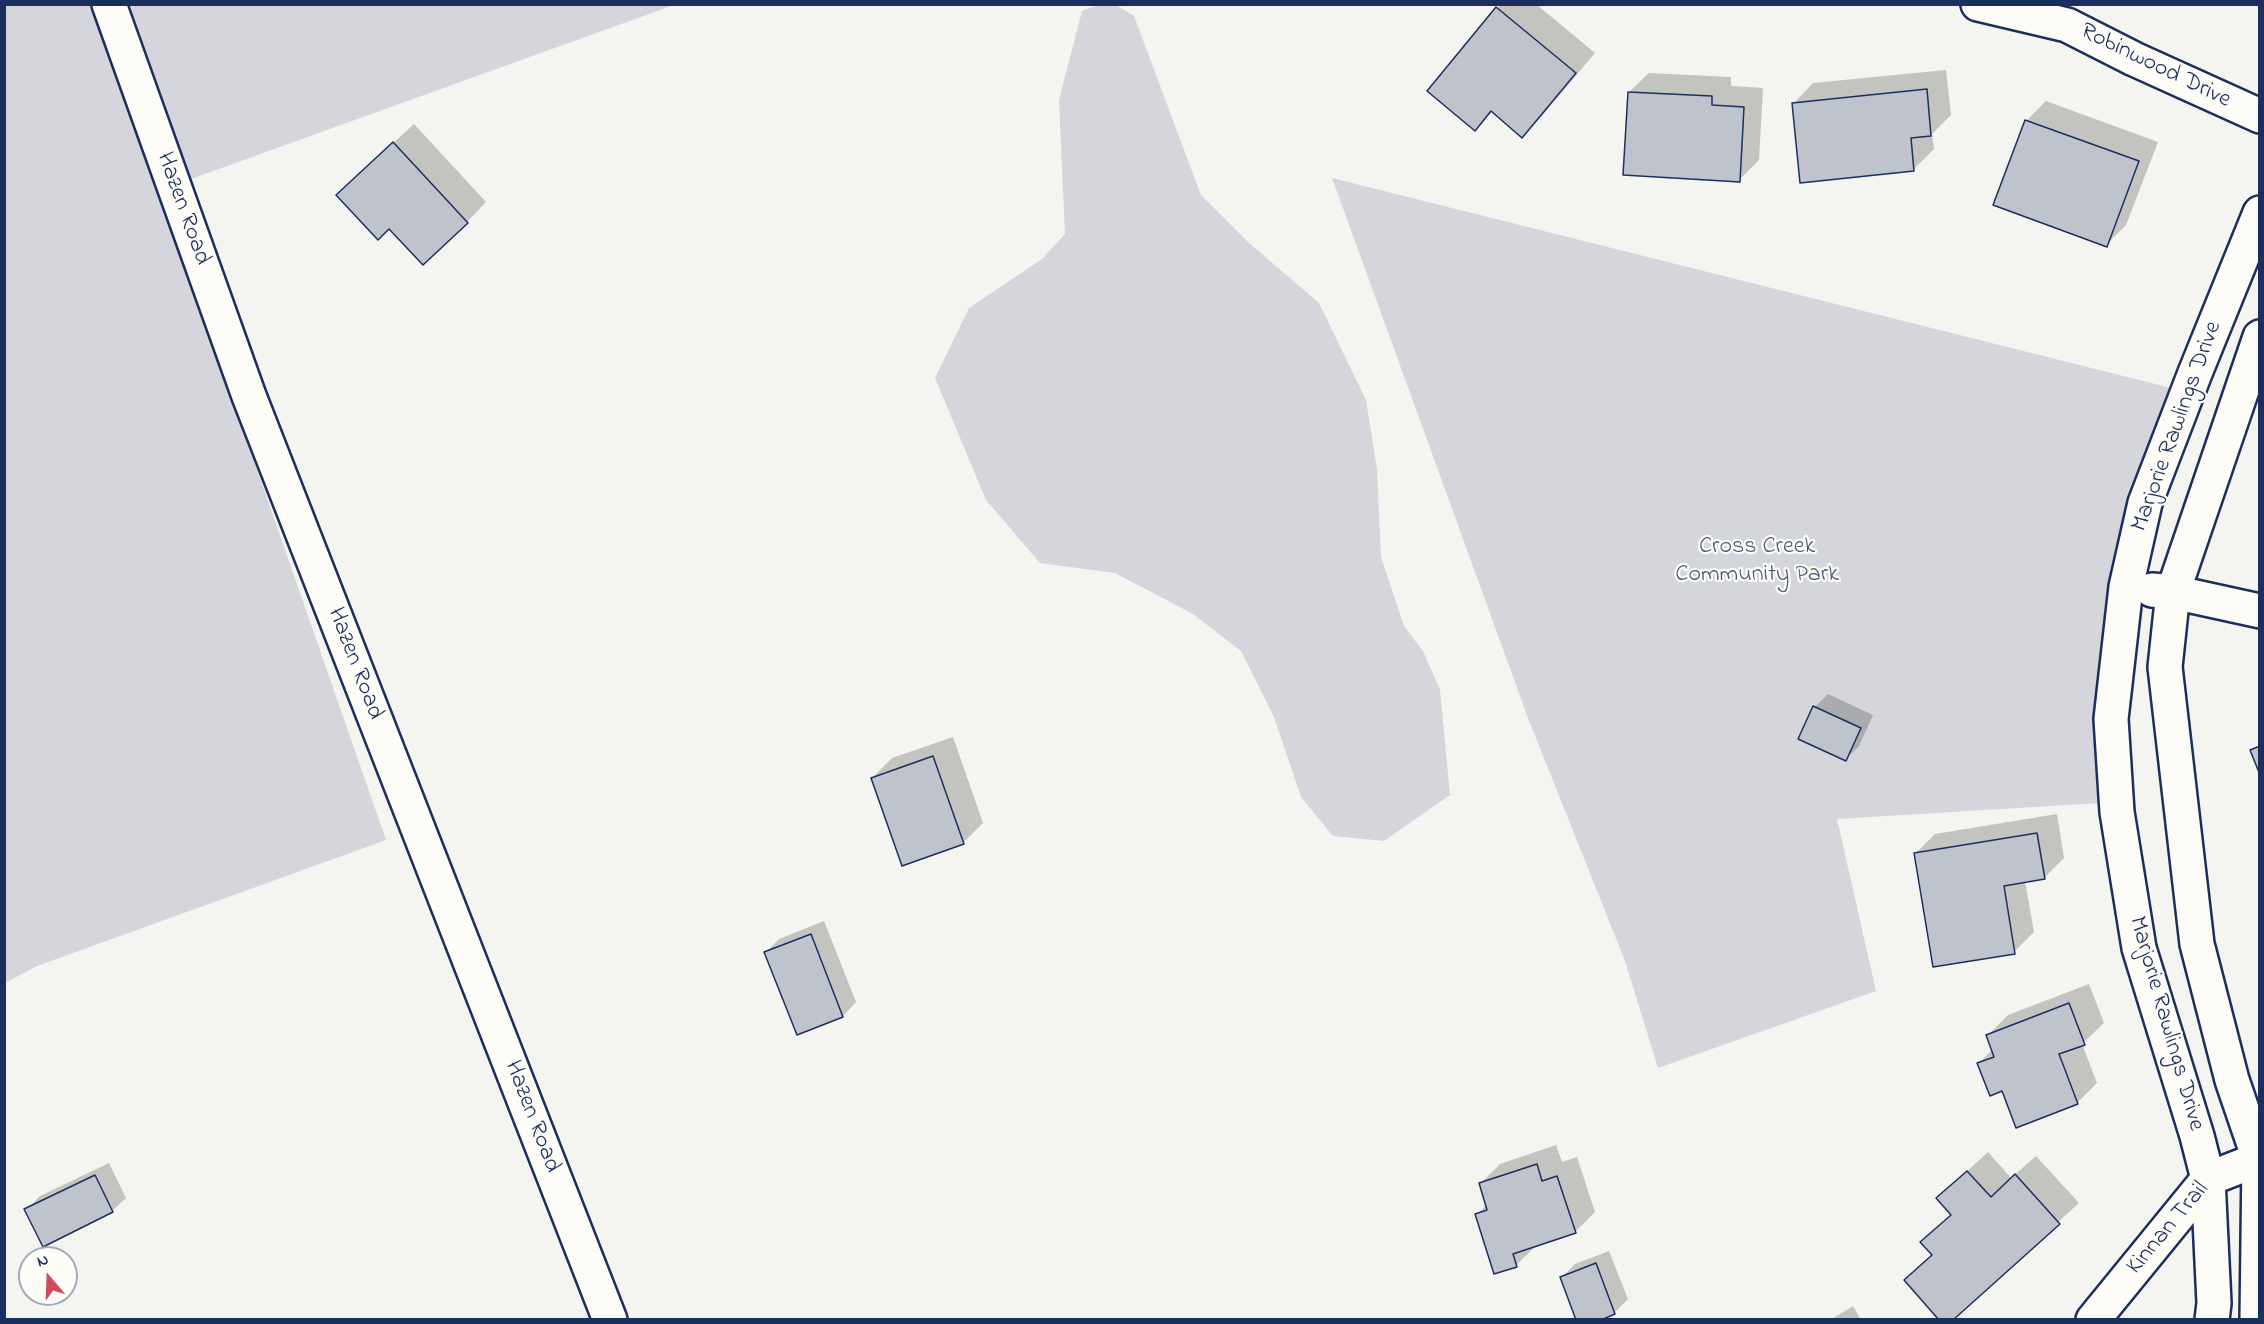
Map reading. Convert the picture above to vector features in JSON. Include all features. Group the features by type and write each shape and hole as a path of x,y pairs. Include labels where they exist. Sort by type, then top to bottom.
{"street":[{"name":"Hazen Road","path":"109,4 249,396 610,1320"},
{"name":"Robinwood Drive","path":"1978,4 2067,25 2134,59 2259,116"},
{"name":"Marjorie Rawlings Drive","path":"2212,1320 2214,1303 2208,1179 2139,948 2117,812 2111,719 2126,587 2145,503 2259,213"},
{"name":"Marjorie Rawlings Drive","path":"2257,1320 2259,1159 2232,1080 2197,944 2165,668 2173,592 2259,337"},
{"path":"2126,587 2173,592 2259,611"},
{"name":"Kinnan Trail","path":"2093,1320 2208,1179 2259,1159"}],"green space":[{"path":"5,4 90,5 250,449 386,840 37,966 5,983"},
{"path":"129,4 674,4 674,5 191,179"},
{"path":"1101,4 1116,5 1134,16 1201,195 1248,242 1319,303 1366,400 1377,469 1381,557 1404,626 1423,651 1440,690 1450,795 1384,841 1333,836 1301,797 1274,717 1241,651 1193,614 1115,573 1040,563 986,500 935,378 969,308 1042,259 1065,234 1059,100 1082,11"},
{"name":"Cross Creek Community Park","path":"1332,178 2171,388 2135,489 2100,803 1837,819 1876,991 1658,1068 1625,961 1528,718"}],"building":[{"path":"1496,7 1576,73 1522,138 1491,111 1475,131 1427,91"},
{"path":"1927,89 1931,136 1911,138 1914,171 1800,183 1792,103"},
{"path":"1628,92 1712,96 1712,105 1744,107 1740,182 1623,175"},
{"path":"2025,120 2139,161 2107,247 1993,205"},
{"path":"393,142 468,223 423,265 389,229 378,240 336,195"},
{"path":"1813,706 1861,728 1846,761 1798,739"},
{"path":"2260,746 2260,775 2250,750"},
{"path":"933,756 964,844 902,866 871,778"},
{"path":"2037,833 2045,879 2004,886 2015,954 1933,967 1914,853"},
{"path":"811,934 843,1017 797,1035 764,952"},
{"path":"2069,1003 2085,1045 2059,1054 2078,1104 2016,1128 2002,1091 1990,1096 1977,1063 1994,1057 1986,1035"},
{"path":"1537,1164 1542,1181 1557,1176 1576,1233 1513,1254 1517,1267 1494,1274 1475,1214 1487,1210 1479,1183"},
{"path":"1967,1171 1991,1197 2015,1174 2060,1224 1953,1320 1939,1320 1904,1280 1932,1255 1920,1242 1951,1215 1936,1198"},
{"path":"95,1175 113,1212 42,1246 24,1209"},
{"path":"1596,1263 1615,1314 1601,1320 1576,1320 1560,1277"}]}
